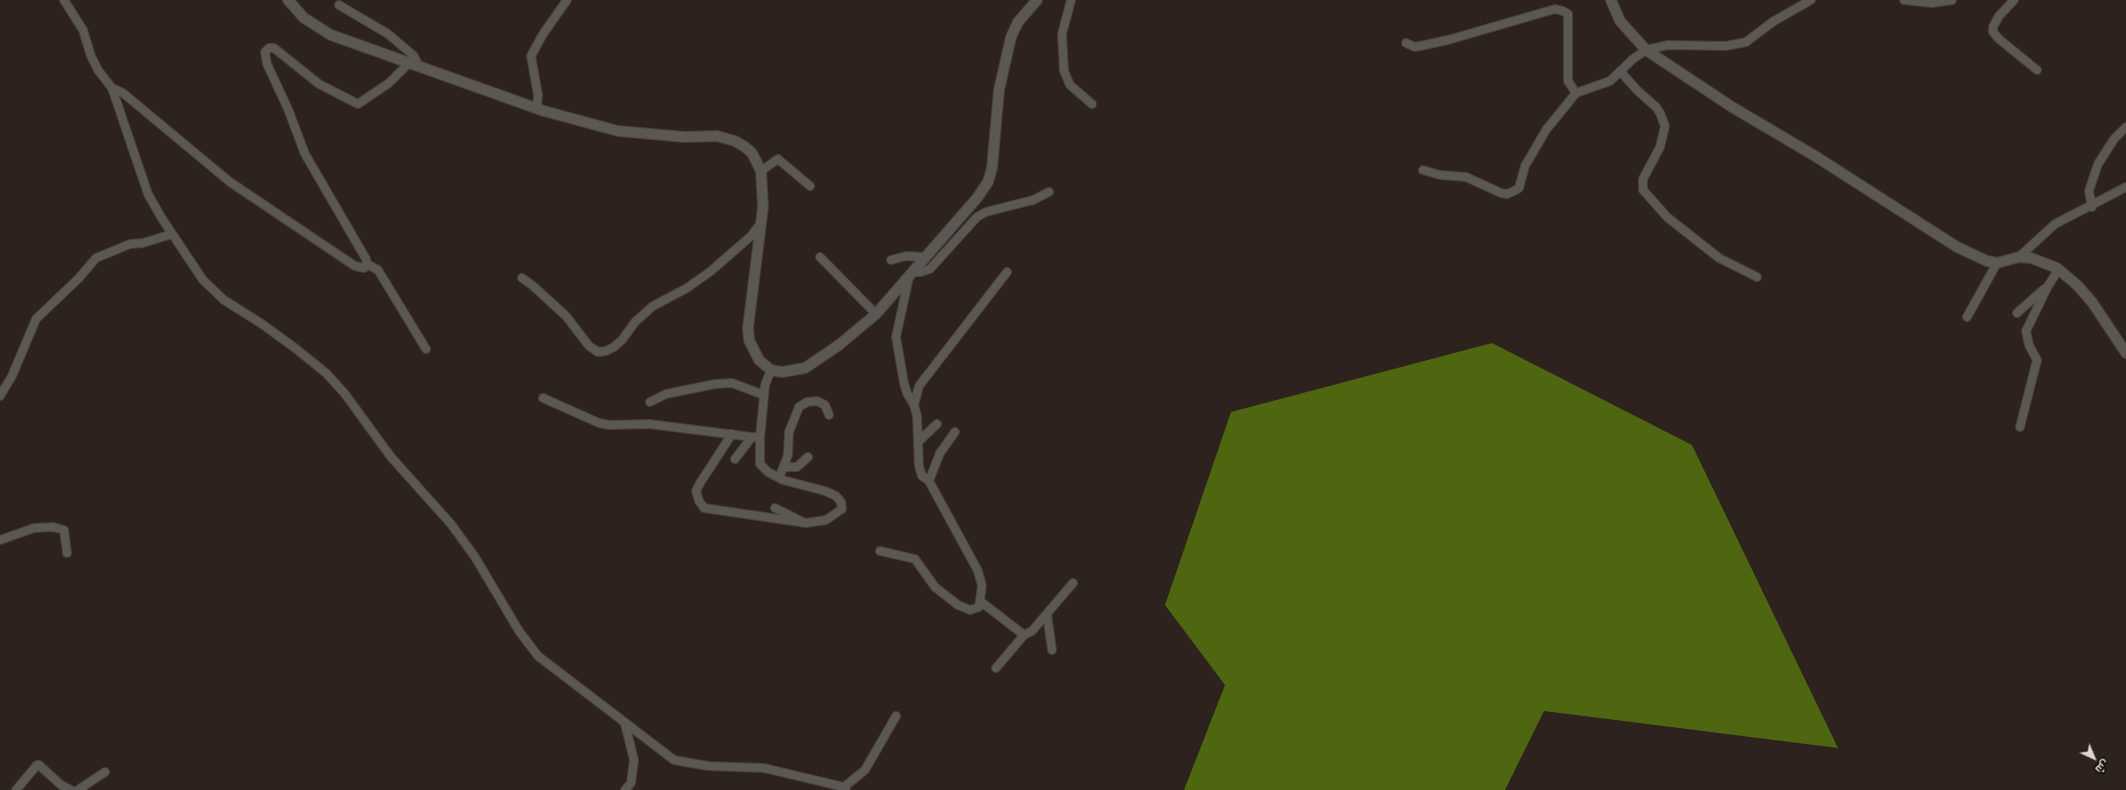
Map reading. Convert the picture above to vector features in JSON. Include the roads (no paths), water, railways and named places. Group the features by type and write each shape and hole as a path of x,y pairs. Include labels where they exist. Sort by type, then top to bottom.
{"street":[{"path":"64,0 83,30 91,56 98,70 112,88 148,194 172,234 203,280 224,300 262,324 295,348 326,373 345,394 391,457 451,524 475,557 519,631 534,650 625,724 674,760 708,766 764,768 845,788 865,770 896,716"},
{"path":"288,0 304,18 331,35 408,64 537,109 582,123 618,131 685,137 724,137 735,141 752,153 761,171 764,207 748,328 753,349 759,360 771,370 792,372 805,368 839,345 876,314 977,198 988,182 994,156 999,90 1011,36 1018,22 1037,0"},
{"path":"537,109 537,88 530,56 552,19 567,0"},
{"path":"1071,0 1062,34 1064,71 1070,85 1092,104"},
{"path":"1612,0 1620,21 1646,50 1732,107 1815,156 1957,247 1981,260 1997,263 2019,257 2037,260 2059,269 2069,277 2092,302 2126,353"},
{"path":"1423,170 1440,175 1466,177 1501,193 1507,194 1514,191 1519,188 1525,166 1546,130 1576,93 1610,81 1633,59 1646,50 1668,45 1736,45 1746,42 1774,21 1810,0"},
{"path":"1904,0 1932,3 1952,0"},
{"path":"2014,0 1996,21 1993,32 1999,39 2037,70"},
{"path":"339,5 388,34 414,56 419,67"},
{"path":"1406,43 1415,47 1448,40 1555,9 1563,11 1568,14 1568,81 1576,93"},
{"path":"408,64 389,83 358,104 319,84 276,49 269,48 265,52 267,64 288,108 304,154 366,259 367,264 378,270 426,349"},
{"path":"1620,71 1637,90 1656,107 1660,112 1665,126 1660,147 1643,179 1643,190 1667,217 1719,258 1757,277"},
{"path":"112,88 123,93 230,182 268,209 355,266 364,268 367,264"},
{"path":"2092,207 2089,191 2098,164 2114,139 2126,127"},
{"path":"761,171 778,159 810,186"},
{"path":"2019,257 2056,224 2092,207 2126,187"},
{"path":"911,274 930,269 969,224 981,214 1033,200 1049,192"},
{"path":"522,278 566,316 589,346 598,352 606,351 614,348 635,322 653,306 687,288 720,263 751,236 761,222"},
{"path":"0,396 12,376 36,319 79,278 96,258 130,244 143,243 172,234"},
{"path":"891,260 897,257 906,256 926,257"},
{"path":"820,257 876,314"},
{"path":"1967,318 1997,263"},
{"path":"2020,427 2037,360 2026,331 2048,286 2059,269"},
{"path":"914,405 919,386 1008,272"},
{"path":"880,551 915,560 935,588 965,609 970,610 979,607 982,586 978,571 928,480 922,476 914,405 906,388 896,337 911,274"},
{"path":"2017,313 2048,286"},
{"path":"732,434 696,491 699,501 704,508 806,523 820,522 836,515 842,509 841,502 836,496 825,491 779,478 760,464 756,438 765,386 771,370"},
{"path":"650,402 672,392 715,384 732,383 764,395"},
{"path":"544,398 588,418 610,425 649,424 756,438"},
{"path":"779,478 788,455 789,432 799,407 807,402 817,401 825,405 829,415"},
{"path":"919,440 937,424"},
{"path":"928,480 940,453 955,432"},
{"path":"735,459 756,438"},
{"path":"784,467 797,467 808,457"},
{"path":"775,508 806,523"},
{"path":"0,540 34,528 53,527 64,530 66,553"},
{"path":"996,668 1024,635 1032,631 1073,583"},
{"path":"980,601 1024,635"},
{"path":"1047,614 1052,650"},
{"path":"625,724 634,760 631,783 625,790"},
{"path":"16,790 36,766 39,765 61,784 71,790"},
{"path":"78,790 105,772"}]}
